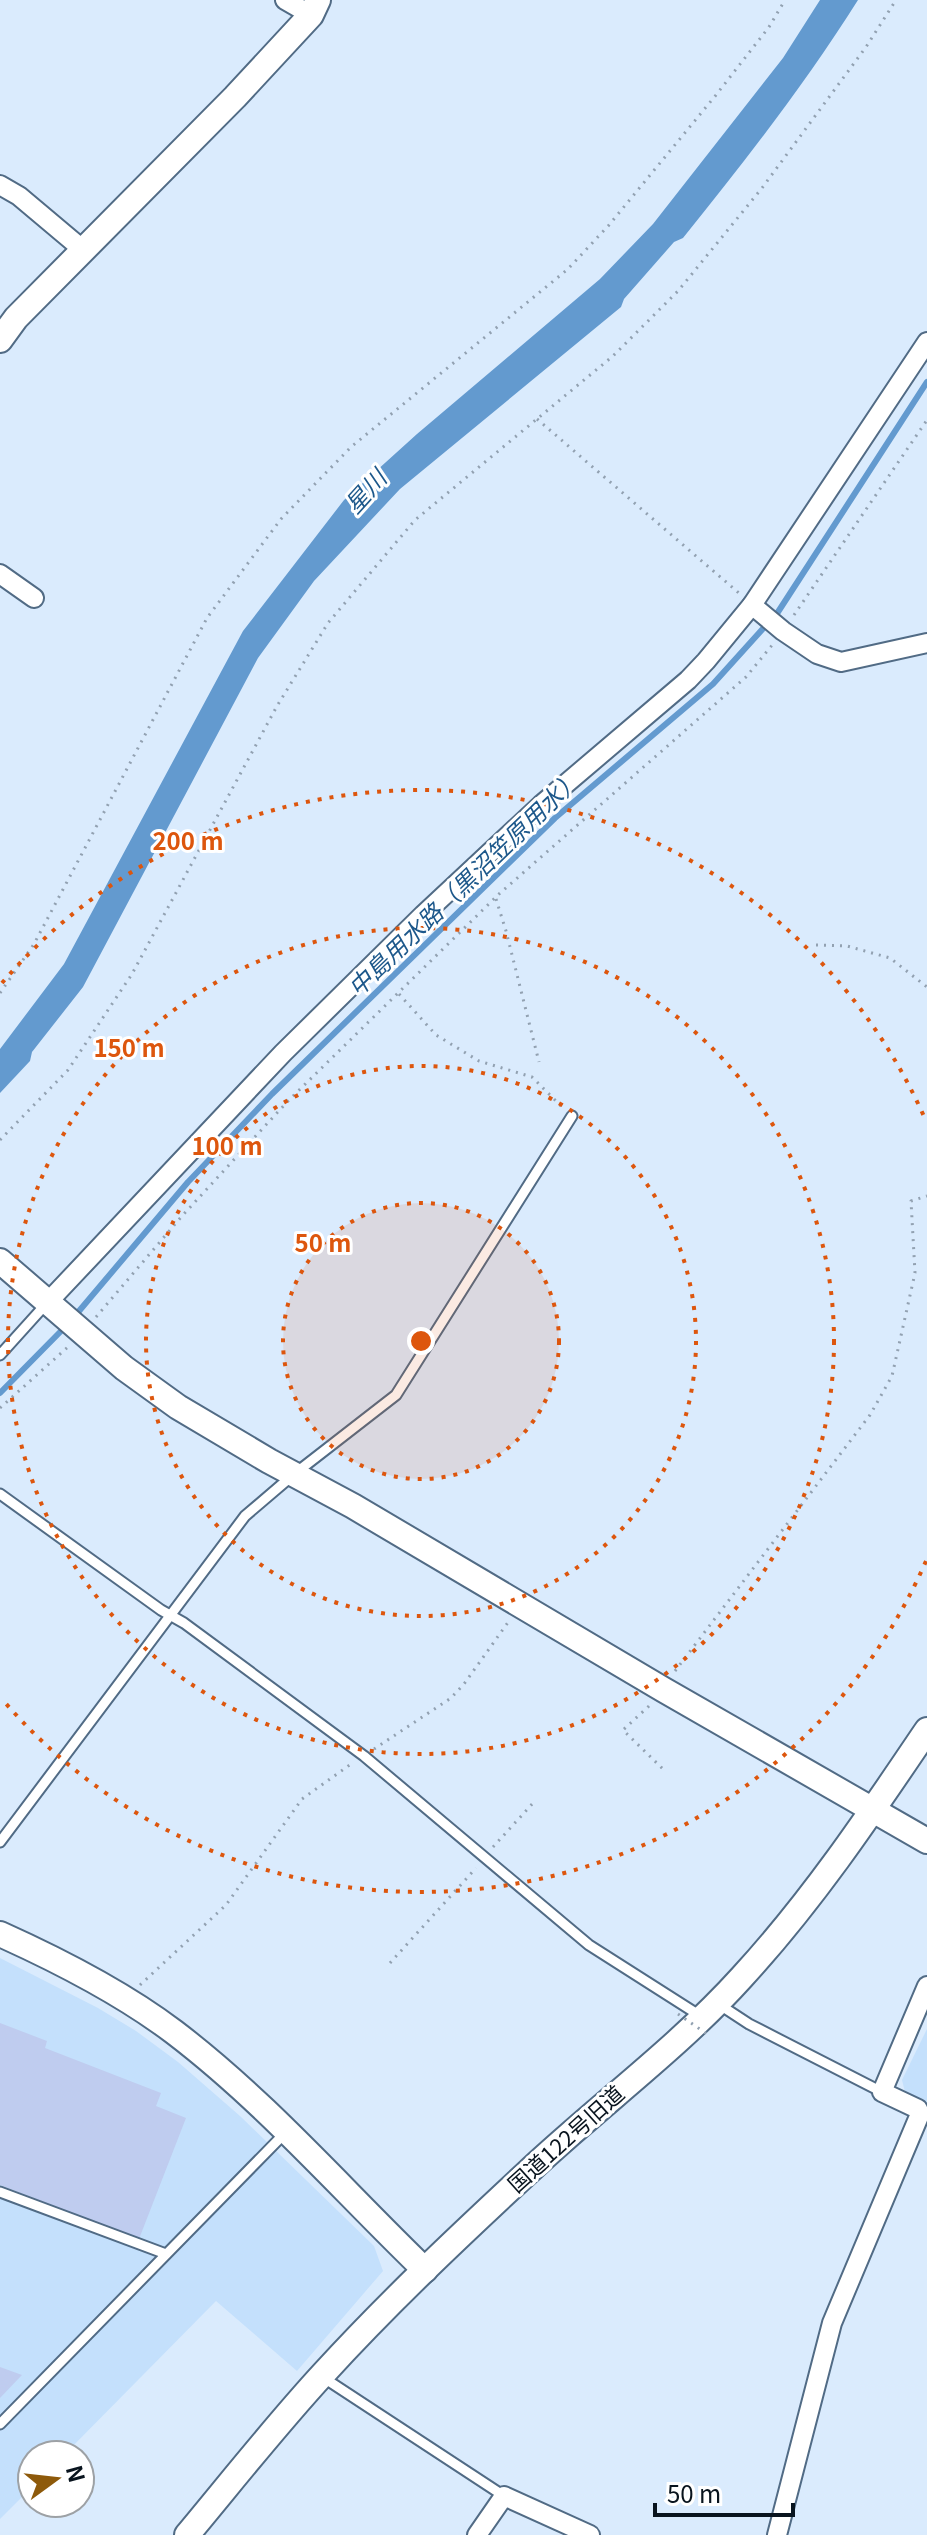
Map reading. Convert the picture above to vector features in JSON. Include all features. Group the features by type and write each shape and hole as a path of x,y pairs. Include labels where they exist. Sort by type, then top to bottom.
{"street":[{"path":"0,340 16,318 82,249 235,97 314,7 285,0"},
{"path":"0,185 19,196 82,249"},
{"path":"54,1307 283,1053 491,850 688,680 757,609 927,342"},
{"path":"0,574 34,598"},
{"path":"757,609 817,654 841,662 927,643"},
{"path":"0,1261 124,1368 178,1407 927,1841"},
{"name":"国道122号旧道","path":"187,2535 322,2376 425,2270 529,2170 701,2017 800,1910 873,1811 927,1730"},
{"path":"0,1934 71,1968 173,2031 217,2066 425,2270"},
{"path":"777,2535 832,2323 920,2114 918,2109 882,2092 927,1986"},
{"path":"477,2535 504,2496 590,2535"}],"lane":[{"path":"0,1842 245,1516 396,1395 572,1116"},
{"path":"0,1355 54,1307"},
{"path":"0,1494 364,1756 589,1945 701,2017 749,2024 882,2092"},
{"path":"0,2424 286,2132"},
{"path":"0,2192 166,2254"},
{"path":"322,2376 504,2496"}],"path":[{"path":"0,993 34,944 207,618 281,519 351,447 568,269 609,225 716,95 769,27 785,0"},
{"path":"0,1140 68,1070 132,974 277,706 328,623 415,520 613,356 678,291 762,188 866,47 896,0"},
{"path":"537,419 757,609"},
{"path":"0,1408 81,1332 277,1112 398,993 495,898 746,677 783,631 927,420"},
{"path":"495,898 539,1062"},
{"path":"816,945 847,946 890,958 927,987"},
{"path":"398,993 436,1035 479,1061 532,1077 572,1116"},
{"path":"666,1772 623,1730 664,1690 870,1415 892,1376 915,1273 911,1201 927,1196"},
{"path":"125,1999 226,1905 311,1790 451,1698 520,1605"},
{"path":"390,1963 534,1802"}],"shaded area":[{"path":"0,1958 98,2008 178,2062 240,2116 374,2246 383,2271 297,2371 216,2301 80,2439 16,2439 16,2503 0,2519"},
{"path":"927,2029 927,2102 905,2092 902,2080"}],"water":[{"name":"星川","path":"820,0 858,0 774,122 683,238 674,242 624,299 621,307 400,489 314,581 258,658 83,987 32,1052 30,1061 0,1093 0,1049 64,964 243,631 344,500 600,279 653,224 783,58"}],"building":[{"path":"0,2023 47,2041 45,2048 161,2093 156,2106 186,2118 139,2239 0,2185"},
{"path":"0,2367 22,2375 0,2398"}],"waterway":[{"name":"中島用水路（黒沼笠原用水）","path":"74,1317 188,1182 272,1094 555,818 713,684 778,612 927,382"},
{"name":"中島用水路（黒沼笠原用水）","path":"0,1393 66,1326"}]}
